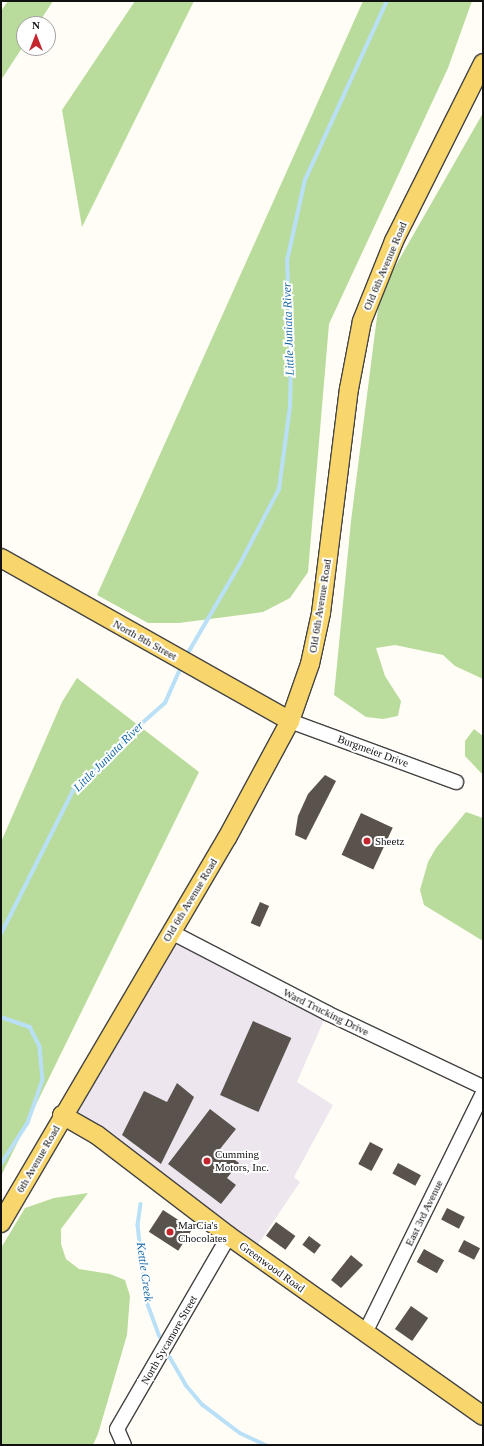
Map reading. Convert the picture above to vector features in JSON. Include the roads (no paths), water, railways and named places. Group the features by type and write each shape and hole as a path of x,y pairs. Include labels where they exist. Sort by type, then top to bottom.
{"main road":[{"name":"Old 6th Avenue Road","path":"62,1116 227,838 290,721 310,664 321,613 349,390 362,321 388,254 483,63"},
{"name":"North 8th Street","path":"1,558 290,721"},
{"name":"6th Avenue Road","path":"1,1223 62,1116"},
{"name":"Greenwood Road","path":"62,1116 97,1135 229,1236 483,1416"}],"street":[{"name":"Burgmeier Drive","path":"290,721 456,782"},
{"name":"Ward Trucking Drive","path":"171,932 328,1013 483,1087"},
{"name":"East 3rd Avenue","path":"365,1333 483,1094"},
{"name":"North Sycamore Street","path":"124,1445 117,1428 229,1236"}],"waterway":[{"name":"Little Juniata River","path":"188,653 240,564 279,489 290,407 291,363 287,261 305,180 387,1"},
{"name":"Little Juniata River","path":"1,934 73,791 131,733 165,703 179,671"},
{"name":"Little Juniata River","path":"1,1017 30,1027 40,1047 43,1080 28,1123 1,1165"},
{"name":"Kettle Creek","path":"141,1204 138,1225 146,1299 160,1337"},
{"name":"Kettle Creek","path":"170,1357 186,1385 203,1405 240,1433 266,1445"}],"place":[{"name":"Sheetz","path":"367,841"},
{"name":"Cumming Motors, Inc.","path":"207,1161"},
{"name":"MarCia's Chocolates","path":"170,1232"}]}
